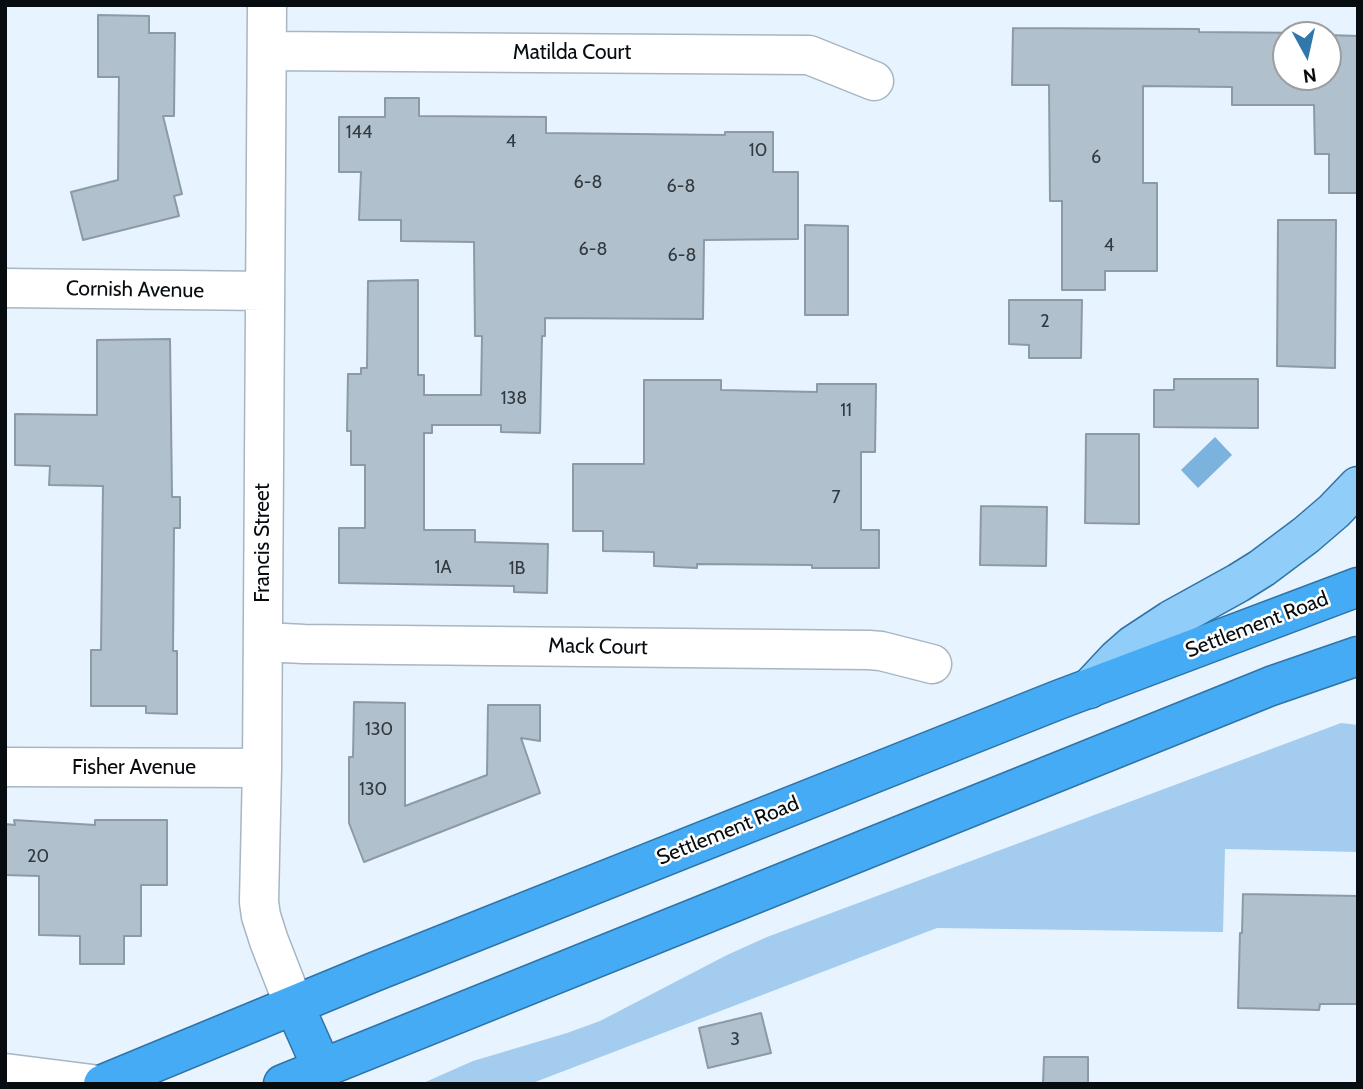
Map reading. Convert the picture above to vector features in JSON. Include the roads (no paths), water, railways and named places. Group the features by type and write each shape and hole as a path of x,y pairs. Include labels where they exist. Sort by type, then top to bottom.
{"highway":[{"name":"Settlement Road","path":"103,1084 738,826 1358,587"},
{"path":"283,1084 1258,691 1358,656"},
{"name":"Francis Street","path":"295,1006 322,1068"}],"main road":[{"path":"1089,689 1133,645 1262,568 1306,535 1358,486"}],"street":[{"name":"Francis Street","path":"267,5 259,902 269,941 295,1006"},
{"name":"Matilda Court","path":"267,51 809,55 874,80"},
{"name":"Cornish Avenue","path":"5,288 265,291"},
{"name":"Mack Court","path":"263,642 869,650 932,664"},
{"name":"Fisher Avenue","path":"5,767 262,768"},
{"path":"5,1073 92,1084"}]}
